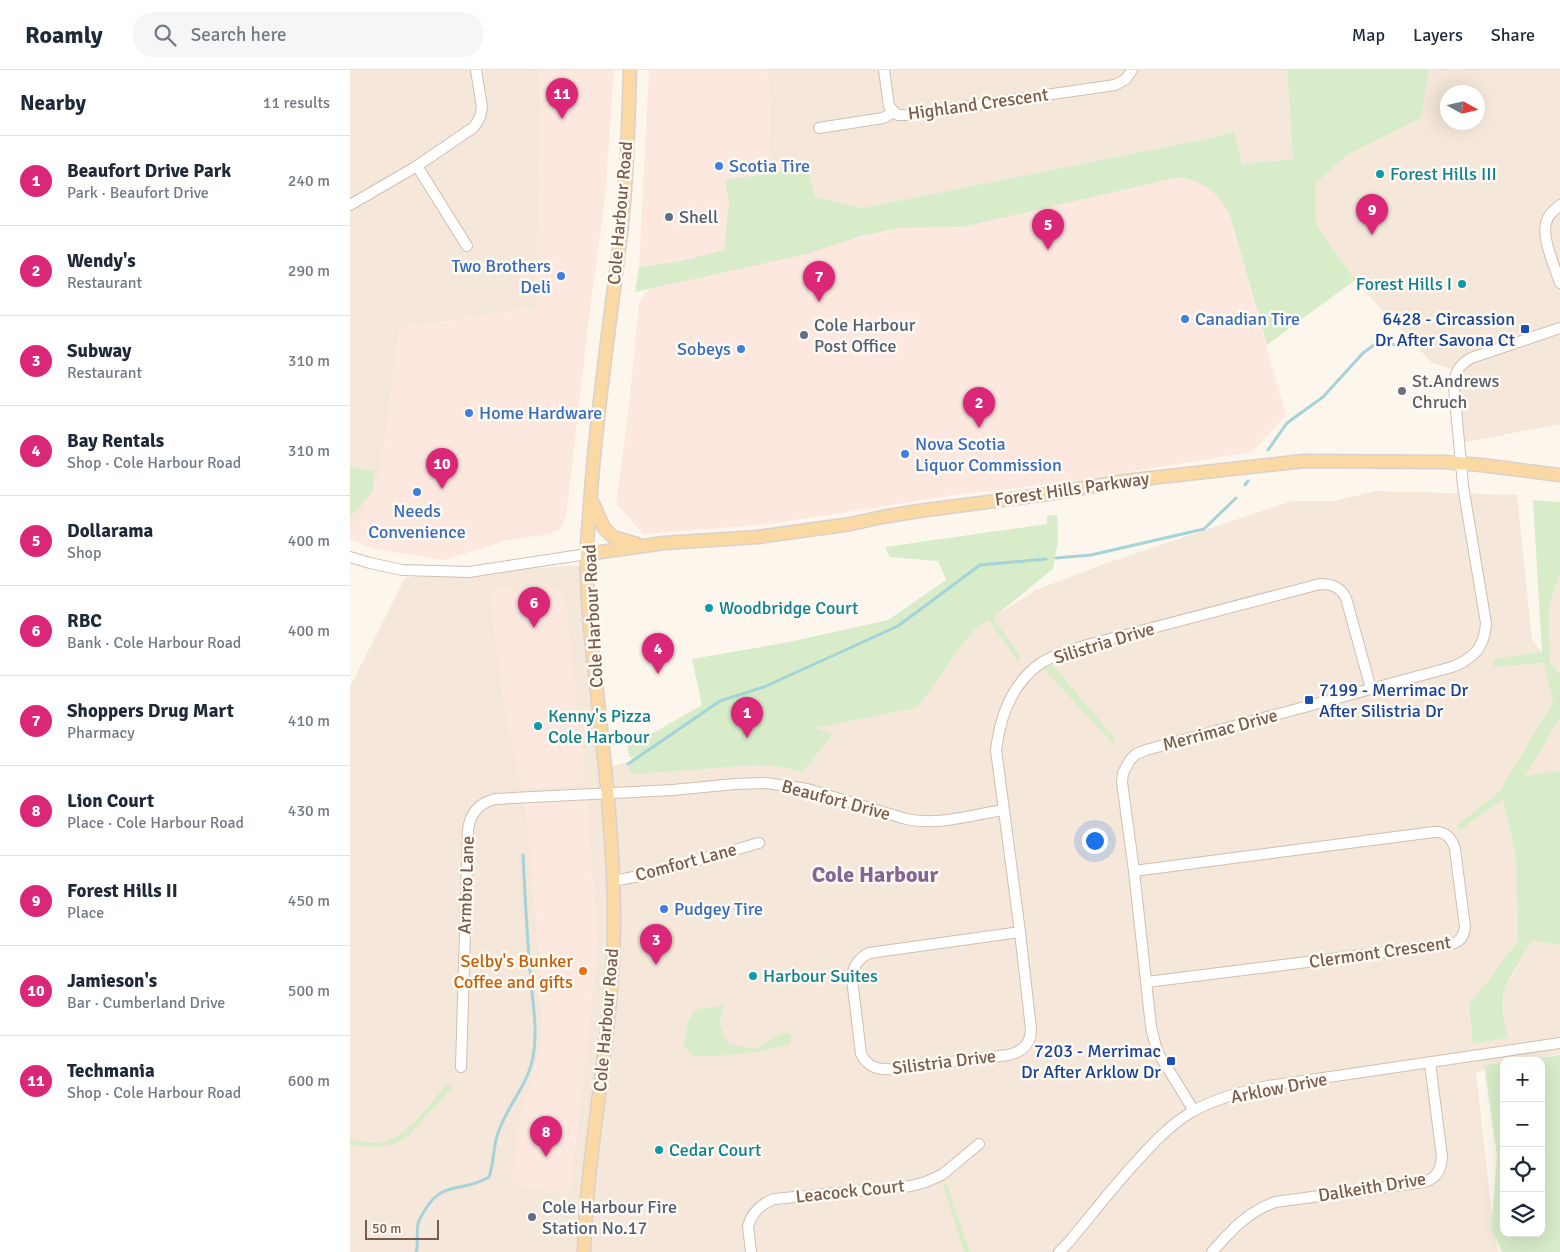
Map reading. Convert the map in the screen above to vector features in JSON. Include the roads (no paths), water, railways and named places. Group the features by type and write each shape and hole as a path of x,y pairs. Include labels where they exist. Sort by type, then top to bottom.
{"main road":[{"name":"Cole Harbour Road","path":"584,1252 591,1168 607,1035 614,948 613,881 608,794 595,677 587,554 595,438 620,248 630,70"},
{"name":"Forest Hills Parkway","path":"587,554 664,543 758,537 851,524 919,511 1048,494 1124,480 1276,464 1314,461 1461,463 1560,474"},
{"path":"591,499 604,528 613,537 642,546"}],"street":[{"path":"350,206 417,166 477,124 482,104 476,70"},
{"path":"884,70 889,106 894,112"},
{"name":"Highland Crescent","path":"819,128 883,118 894,112 898,115 907,115 1114,84 1126,79 1132,70"},
{"path":"417,166 467,246"},
{"path":"1560,205 1550,213 1544,230 1560,283"},
{"name":"Merrimac Drive","path":"1194,1111 1157,1051 1151,1027 1122,782 1125,769 1136,754 1146,750 1460,664 1474,655 1483,640 1486,630 1463,486 1454,378 1462,363 1471,358 1560,328"},
{"path":"350,557 402,570 468,572 587,554"},
{"name":"Silistria Drive","path":"1020,932 869,953 862,957 856,964 852,979 861,1054 867,1062 878,1069 892,1069 1008,1055 1024,1047 1030,1038 1031,1029 1020,932 996,750 998,730 1003,714 1017,687 1042,662 1068,651 1320,584 1327,584 1338,587 1346,598 1371,689"},
{"name":"Beaufort Drive","path":"608,794 766,783 805,788 906,819 919,821 1004,810"},
{"name":"Armbro Lane","path":"461,1067 468,830 472,814 482,803 495,799 608,794"},
{"name":"Clermont Crescent","path":"1134,871 1437,832 1448,836 1454,845 1465,927 1461,938 1451,944 1147,982"},
{"name":"Comfort Lane","path":"613,881 677,867 759,842"},
{"name":"Arklow Drive","path":"1059,1252 1166,1130 1194,1111 1245,1090 1560,1043"},
{"name":"Dalkeith Drive","path":"1212,1252 1242,1220 1275,1202 1424,1182 1432,1179 1439,1172 1442,1157 1430,1063"},
{"name":"Leacock Court","path":"751,1252 749,1222 758,1208 769,1201 911,1186 926,1182 943,1174 979,1144"}],"waterway":[{"path":"1268,450 1287,423 1323,397 1363,353 1378,342 1401,346"},
{"path":"1245,485 1248,481"},
{"path":"1056,558 1091,555 1204,529 1236,498"},
{"path":"628,764 720,701 764,687 898,626 980,565 1046,559"},
{"path":"416,1252 418,1222 432,1201 439,1194 446,1191 470,1185 489,1177 501,1126 522,1087 533,1057 535,1028 523,855"}],"place":[{"name":"Techmania","path":"562,119"},
{"name":"Scotia Tire","path":"719,166"},
{"name":"Forest Hills III","path":"1380,174"},
{"name":"Shell","path":"669,217"},
{"name":"Forest Hills II","path":"1372,235"},
{"name":"Dollarama","path":"1048,250"},
{"name":"Two Brothers Deli","path":"561,276"},
{"name":"Forest Hills I","path":"1462,284"},
{"name":"Shoppers Drug Mart","path":"819,302"},
{"name":"Canadian Tire","path":"1185,319"},
{"name":"6428 - Circassion Dr After Savona Ct","path":"1525,329"},
{"name":"Cole Harbour Post Office","path":"804,335"},
{"name":"Sobeys","path":"741,349"},
{"name":"St.Andrews Chruch","path":"1402,391"},
{"name":"Home Hardware","path":"469,413"},
{"name":"Wendy's","path":"979,428"},
{"name":"Nova Scotia Liquor Commission","path":"905,454"},
{"name":"Jamieson's","path":"442,489"},
{"name":"Needs Convenience","path":"417,492"},
{"name":"Woodbridge Court","path":"709,608"},
{"name":"RBC","path":"534,628"},
{"name":"Bay Rentals","path":"658,674"},
{"name":"7199 - Merrimac Dr After Silistria Dr","path":"1309,700"},
{"name":"Kenny's Pizza Cole Harbour","path":"538,726"},
{"name":"Beaufort Drive Park","path":"747,738"},
{"name":"Pudgey Tire","path":"664,909"},
{"name":"Subway","path":"656,965"},
{"name":"Selby's Bunker Coffee and gifts","path":"583,971"},
{"name":"Harbour Suites","path":"753,976"},
{"name":"7203 - Merrimac Dr After Arklow Dr","path":"1171,1061"},
{"name":"Cedar Court","path":"659,1150"},
{"name":"Lion Court","path":"546,1157"},
{"name":"Cole Harbour Fire Station No.17","path":"532,1217"}],"district":[{"name":"Cole Harbour","path":"875,874"}]}
